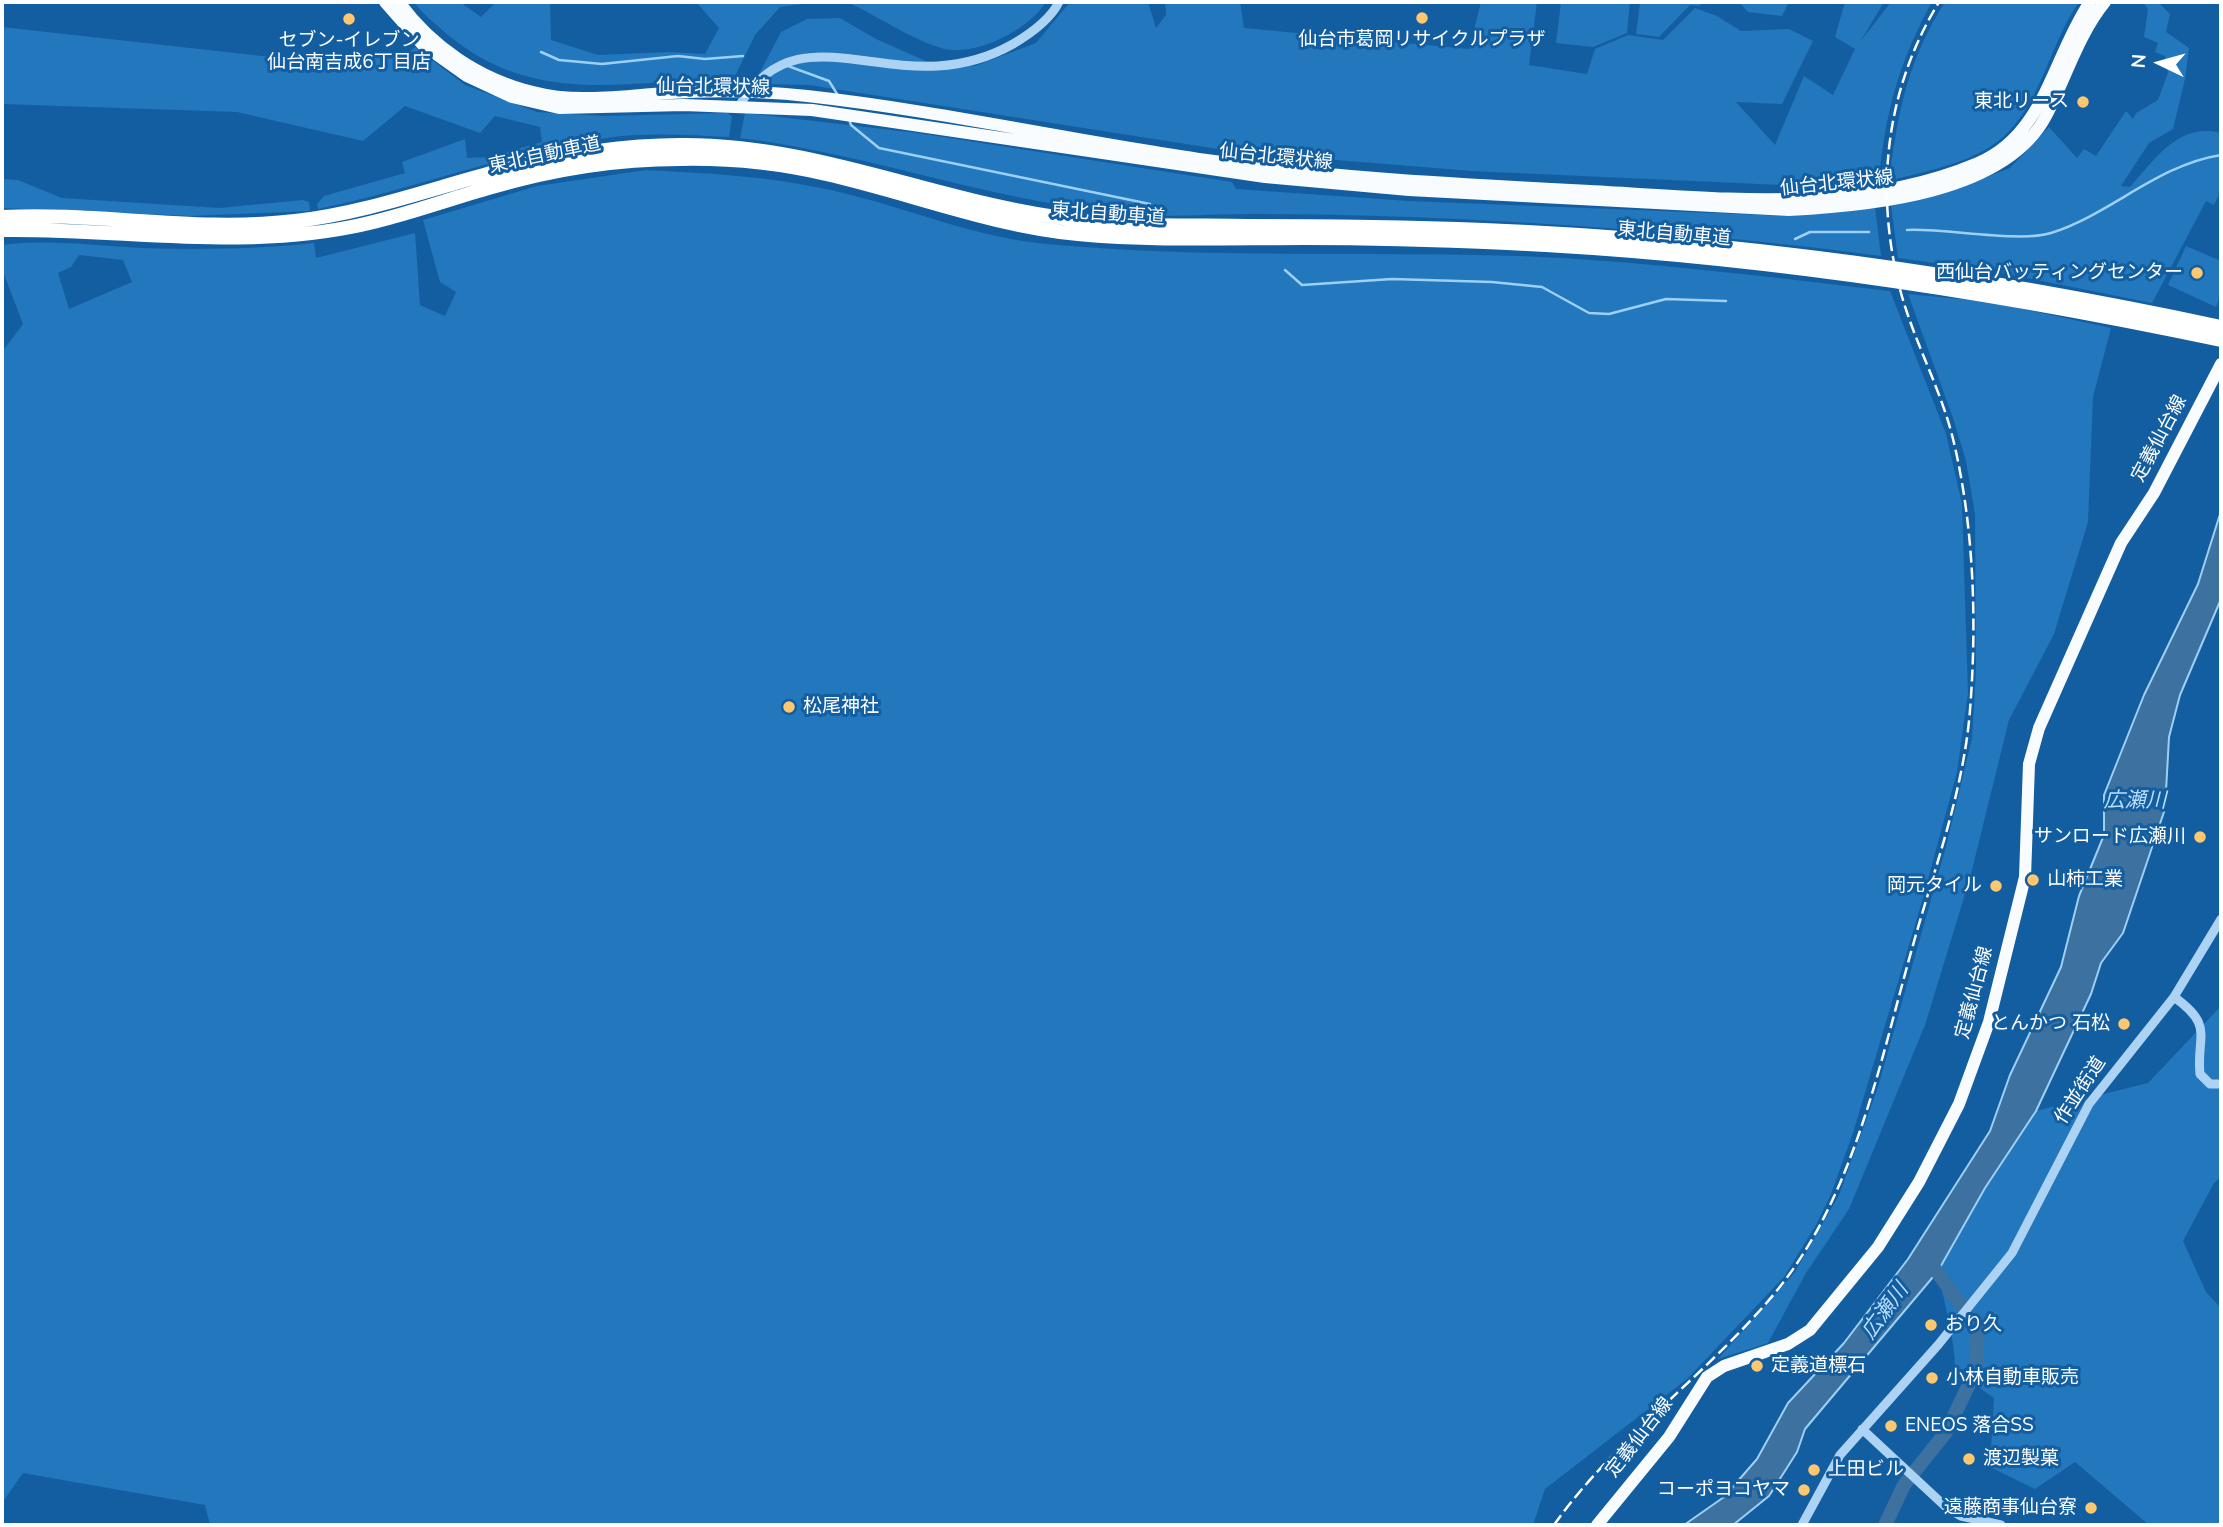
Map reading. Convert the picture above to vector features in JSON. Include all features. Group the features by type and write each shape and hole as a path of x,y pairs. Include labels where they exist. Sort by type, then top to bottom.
{"highway":[{"name":"東北自動車道","path":"2,217 194,224 290,222 376,206 565,155 638,147 719,146 792,153 1006,209 1078,220 1172,225 1484,230 1645,240 1820,257 1954,275 2093,306 2221,340"},
{"name":"東北自動車道","path":"2,230 206,238 286,236 383,219 491,187 585,164 619,160 710,159 823,173 957,210 1053,232 1166,240 1367,239 1630,250 1809,268 2093,306 2221,327"}],"main road":[{"name":"仙台北環状線","path":"385,2 409,32 443,61 483,85 527,101 576,109 668,104 812,110 1184,166 1340,184 1710,208 1790,210 1901,197 1999,166 2017,152 2046,117 2080,41 2105,2"},
{"name":"仙台北環状線","path":"399,2 420,28 455,57 493,78 535,93 582,99 671,93 743,92 807,96 1274,168 1720,198 1824,198 1898,188 1982,162 2007,147 2034,115 2090,2"},
{"name":"定義仙台線","path":"1597,1525 1676,1427 1707,1377 1724,1366 1788,1344 1810,1330 1878,1247 1919,1182 1959,1104 1989,1022 2025,877 2029,764 2039,728 2121,543 2154,493 2221,364"}],"street":[{"path":"934,54 968,57 998,51 1034,30 1059,2"},
{"path":"739,106 748,79"},
{"name":"作並街道","path":"1862,1429 1983,1291 2012,1253 2089,1104 2174,997 2221,919"},
{"path":"2174,997 2200,1024 2203,1036 2200,1074 2210,1084 2221,1084"},
{"path":"1802,1525 1831,1467 1862,1429 1926,1490 1956,1514 2001,1525"}],"shaded area":[{"path":"414,2 460,2 481,17 496,2 550,2 551,40 598,55 668,52 705,54 719,28 696,2 816,2 780,7 755,35 736,74 729,78 583,85 514,73 481,58 448,35"},
{"path":"847,2 1046,2 1027,22 1000,39 969,49 954,50 917,39"},
{"path":"1070,2 1148,2 1156,28 1166,15 1165,2 1240,2 1244,28 1469,49 1481,2 1537,2 1529,65 1587,74 1595,49 1628,35 1663,40 1695,8 1717,16 1741,31 1789,29 1813,41 1782,104 1736,102 1775,145 1804,76 1833,95 1855,49 1835,37 1845,2 1884,2 1860,42 1891,2 1932,2 1911,45 1896,87 1879,178 1803,186 1472,171 1237,152 809,85 767,84 763,75 758,76 781,32 807,19 840,18 876,39 926,61 975,66 1036,43"},
{"path":"1561,2 1630,2 1627,33 1593,47 1556,43"},
{"path":"1640,2 1701,2 1700,6 1690,5 1659,37 1636,34"},
{"path":"1739,2 1789,2 1782,16 1748,12"},
{"path":"1945,2 2079,2 2060,36 2036,91 2015,124 2002,138 1965,159 1896,179 1895,174 1890,174 1901,106 1922,44"},
{"path":"2143,2 2158,2 2170,14 2166,32 2189,48 2173,129 2149,143 2121,186 2130,187 2169,145 2180,138 2206,131 2221,133 2221,190 2214,205 2206,201 2152,303 1992,271 1898,258 1891,205 1950,191 2010,168 2049,127 2077,158 2084,149 2096,156 2126,111 2133,119 2136,113 2158,100 2168,73 2165,56 2155,52 2158,43 2144,37 2148,9"},
{"path":"2,27 334,64 350,54 402,60 415,47 465,85 537,112 603,116 728,113 732,117 729,137 636,135 569,144 318,209 317,204 324,196 405,173 402,162 465,139 467,158 488,157 542,142 540,127 495,116 480,133 405,106 363,141 237,112 2,104"},
{"path":"745,113 917,133 1232,182 1236,189 1409,201 1788,216 1875,207 1881,256 1704,236 1527,223 1331,215 1157,216 1091,210 1040,202 841,156 740,138"},
{"path":"646,170 712,174 821,188 989,234 1047,244 1165,251 1566,258 1706,270 1890,291 1946,434 1962,504 1968,693 1957,772 1923,898 1853,1133 1831,1194 1816,1225 1784,1277 1687,1379 1545,1489 1533,1525 210,1525 205,1505 23,1473 2,1503 2,352 23,324 2,269 2,245 54,243 207,249 314,243 316,258 415,233 420,305 445,316 456,292 440,282 423,220 537,186","holes":["79,255 123,260 132,282 69,309 58,273 71,267"]},
{"path":"2,179 18,180 62,198 219,208 303,200 309,202 310,211 191,216 2,208"},
{"name":"西仙台バッティングセンター","path":"2186,246 2221,261 2221,295 2216,307 2168,285"},
{"path":"1908,294 1991,302 2111,328 2093,397 2088,522 2054,634 2009,720 1970,878 1925,1025 1849,1209 1806,1273 1768,1343 1718,1359 1795,1272 1839,1195 1878,1087 1947,843 1972,738 1976,672 1975,514 1966,461 1953,418"},
{"path":"2221,1006 2221,1177 2214,1183 2183,1241 2206,1292 2221,1308 2221,1525 2149,1525 2075,1462 2035,1489 1990,1467 1994,1398 1955,1371 1951,1333 1938,1271 1985,1188 2036,1111 2148,1083"}],"water":[{"name":"広瀬川","path":"2221,511 2221,599 2180,695 2169,737 2165,809 2123,933 2101,963 2091,994 2036,1111 1985,1188 1938,1271 1805,1429 1797,1452 1769,1496 1733,1525 1684,1525 1724,1497 1757,1459 1788,1403 1844,1343 1908,1259 1990,1131 2010,1075 2061,967 2079,896 2104,835 2104,795 2144,695 2198,584"}],"waterway":[{"path":"541,52 559,60 602,64 678,56 705,59 743,56"},
{"path":"788,66 829,81 839,97"},
{"path":"849,119 851,125 879,148 1150,204"},
{"path":"1907,230 2001,236 2037,236 2051,233 2073,225 2176,169 2221,155"},
{"path":"1795,239 1810,232 1869,232"},
{"path":"1285,270 1302,285 1392,279 1492,282 1542,287 1589,313 1609,314 1666,299 1726,301"},
{"path":"1885,1525 1904,1485 1946,1432 1977,1368 1976,1326 1927,1258"}],"railway":[{"path":"1554,1525 1606,1462 1752,1319 1779,1288 1806,1250 1828,1209 1864,1120 1955,797 1967,739 1972,677 1970,542 1961,475 1949,424 1901,293 1888,218 1887,180 1896,106 1906,71 1939,2"}],"place":[{"name":"仙台市葛岡リサイクルプラザ","path":"1422,18"},
{"name":"セブン-イレブン 仙台南吉成6丁目店","path":"349,19"},
{"name":"東北リース","path":"2083,102"},
{"name":"西仙台バッティングセンター","path":"2197,273"},
{"name":"松尾神社","path":"789,707"},
{"name":"サンロード広瀬川","path":"2200,837"},
{"name":"山柿工業","path":"2033,880"},
{"name":"岡元タイル","path":"1996,886"},
{"name":"とんかつ 石松","path":"2124,1024"},
{"name":"おり久","path":"1931,1325"},
{"name":"定義道標石","path":"1757,1366"},
{"name":"小林自動車販売","path":"1932,1378"},
{"name":"ENEOS 落合SS","path":"1891,1426"},
{"name":"渡辺製菓","path":"1969,1459"},
{"name":"上田ビル","path":"1814,1470"},
{"name":"コーポヨコヤマ","path":"1804,1490"},
{"name":"遠藤商事仙台寮","path":"2091,1508"}]}
